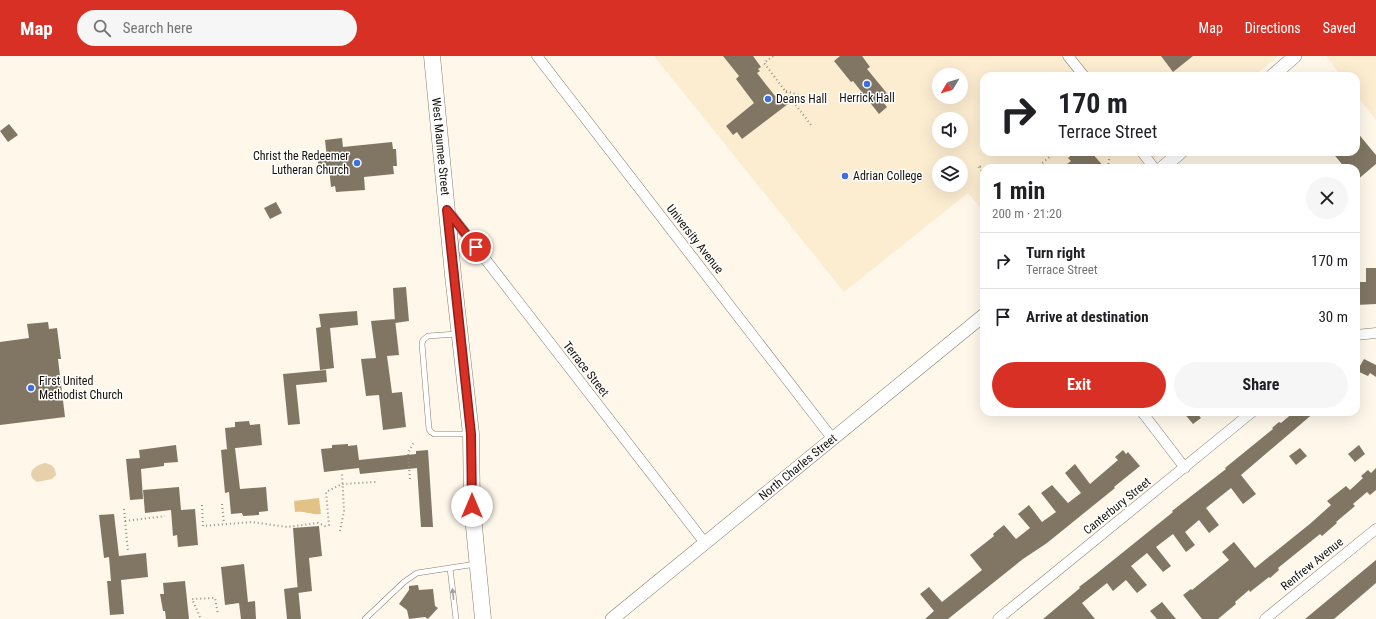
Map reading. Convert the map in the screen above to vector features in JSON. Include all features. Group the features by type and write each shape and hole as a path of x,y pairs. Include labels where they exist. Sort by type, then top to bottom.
{"main road":[{"name":"West Maumee Street","path":"432,56 471,434 472,506 483,619"}],"street":[{"name":"University Avenue","path":"538,56 832,438"},
{"path":"1068,56 1081,72"},
{"path":"1277,72 1296,56"},
{"path":"1167,164 1176,156"},
{"name":"Terrace Street","path":"447,210 705,543"},
{"name":"North Charles Street","path":"612,619 980,318"},
{"path":"1360,334 1372,333"},
{"path":"1145,416 1185,468"},
{"name":"Canterbury Street","path":"998,619 1247,416"},
{"name":"Renfrew Avenue","path":"1265,619 1376,529"}],"lane":[{"path":"460,334 428,336 423,340 422,344 429,429 434,434 471,434"},
{"path":"365,619 404,582 417,573 478,564"},
{"path":"450,568 456,619"}],"path":[{"path":"773,56 764,63 811,125"},
{"path":"785,91 821,102"},
{"path":"1041,164 1051,156"},
{"path":"410,479 408,453 414,442"},
{"path":"340,531 344,511 342,473"},
{"path":"202,505 203,526 252,522 287,527 318,523 329,526 326,492 342,484 376,482"},
{"path":"222,504 224,525"},
{"path":"124,509 128,552"},
{"path":"125,521 165,516"},
{"path":"200,617 192,599 215,598 218,615"}],"shaded area":[{"name":"Adrian College","path":"654,56 1278,56 1259,72 980,72 980,156 1157,156 1148,164 980,164 980,207 968,193 844,292"},
{"path":"1326,56 1376,56 1376,120 1360,100 1360,72 1338,72"},
{"path":"45,463 53,467 56,475 52,479 37,482 31,476 32,470"},
{"path":"319,498 321,514 295,512 294,501"}],"building":[{"name":"Deans Hall","path":"723,56 753,56 761,67 758,69 760,71 757,73 775,96 779,93 788,104 742,139 737,132 733,135 726,126 754,103 736,79 739,76"},
{"name":"Herrick Hall","path":"840,56 862,56 870,67 867,69 890,97 883,102 887,107 879,114 853,81 851,82 834,61"},
{"path":"1161,56 1193,56 1173,72"},
{"path":"9,124 18,135 8,142 0,131"},
{"path":"1360,136 1376,155 1376,164 1360,178 1360,164 1342,164 1335,156 1360,156"},
{"name":"Christ the Redeemer Lutheran Church","path":"342,138 343,147 392,142 393,149 396,149 397,166 393,166 394,174 364,177 365,190 336,192 335,186 331,187 329,168 318,169 318,160 327,159 325,140"},
{"path":"1070,156 1094,156 1102,164 1067,164 1071,161 1068,158"},
{"path":"276,202 282,213 270,219 264,208"},
{"path":"1366,268 1376,268 1376,304 1360,305 1360,282 1366,282"},
{"path":"406,287 409,321 395,323 393,288"},
{"path":"357,311 358,325 330,328 334,368 320,370 316,328 321,327 319,314"},
{"path":"395,319 399,355 387,356 392,393 402,392 406,427 383,430 379,395 366,396 361,359 376,358 371,321"},
{"name":"First United Methodist Church","path":"48,322 49,329 57,328 61,359 58,359 65,417 0,425 0,342 29,338 27,324"},
{"path":"1364,359 1376,365 1376,377 1370,373 1368,376 1360,372 1360,366"},
{"path":"326,370 327,382 296,385 300,424 288,425 283,374"},
{"path":"1186,416 1199,416 1201,418 1193,424"},
{"path":"1289,416 1310,416 1241,475 1256,494 1243,504 1231,488 1206,508 1219,525 1209,533 1199,520 1185,532 1195,545 1186,552 1173,534 1156,547 1171,566 1163,572 1147,553 1131,566 1147,585 1137,593 1126,580 1113,591 1107,583 1082,603 1095,619 1043,619 1080,588 1079,587 1226,469 1225,468 1273,429 1272,428 1279,422 1281,423"},
{"path":"249,421 250,425 260,424 262,445 227,449 225,428 235,427 235,422"},
{"path":"348,444 348,446 357,445 359,460 416,454 416,451 428,450 433,527 421,527 417,468 360,474 359,468 324,472 321,449 332,448 332,445"},
{"path":"176,445 178,462 164,463 164,466 141,469 143,499 130,500 126,459 140,458 139,450"},
{"path":"1359,445 1365,454 1355,462 1348,454"},
{"path":"235,448 240,489 266,487 268,511 259,512 259,515 243,516 242,513 231,514 229,492 225,493 221,450"},
{"path":"1300,448 1307,456 1296,465 1289,456"},
{"path":"1123,450 1126,454 1128,452 1140,466 1114,487 1115,488 1047,543 1023,559 948,619 925,619 934,611 920,594 929,587 942,602 982,570 970,555 994,536 993,534 1004,525 1016,539 1030,528 1018,514 1029,505 1042,522 1056,512 1041,493 1052,485 1068,503 1081,493 1065,473 1075,464 1090,484 1118,460 1115,457"},
{"path":"1376,468 1376,490 1370,495 1367,492 1353,504 1355,506 1322,536 1320,534 1278,568 1279,570 1270,578 1269,577 1250,592 1249,590 1235,602 1236,604 1218,619 1202,619 1183,595 1191,589 1192,590 1229,560 1222,552 1234,542 1255,568 1331,505 1327,501 1346,486 1350,490 1363,478 1361,476 1368,470 1371,473"},
{"path":"179,487 181,510 195,509 198,545 178,547 177,535 173,536 171,510 145,513 143,490"},
{"path":"114,514 119,556 146,553 148,577 121,580 124,614 110,615 107,581 111,581 109,557 104,558 99,515"},
{"path":"319,526 322,556 309,558 312,591 298,593 293,528"},
{"path":"1376,560 1376,583 1334,619 1305,619"},
{"path":"244,564 248,602 255,601 256,619 241,619 239,603 225,605 221,567"},
{"path":"185,581 189,619 166,619 160,594 164,594 163,583"},
{"path":"418,585 419,590 433,589 435,606 438,608 428,619 425,617 409,619 407,610 399,604 409,590 409,586"},
{"path":"298,587 301,619 287,619 284,589"},
{"path":"1162,602 1176,619 1157,619 1150,611"}],"place":[{"name":"Herrick Hall","path":"867,84"},
{"name":"Deans Hall","path":"768,99"},
{"name":"Christ the Redeemer Lutheran Church","path":"357,163"},
{"name":"Adrian College","path":"845,176"},
{"name":"First United Methodist Church","path":"31,388"}],"route":[{"path":"472,506 471,434 447,210 476,247"}]}
